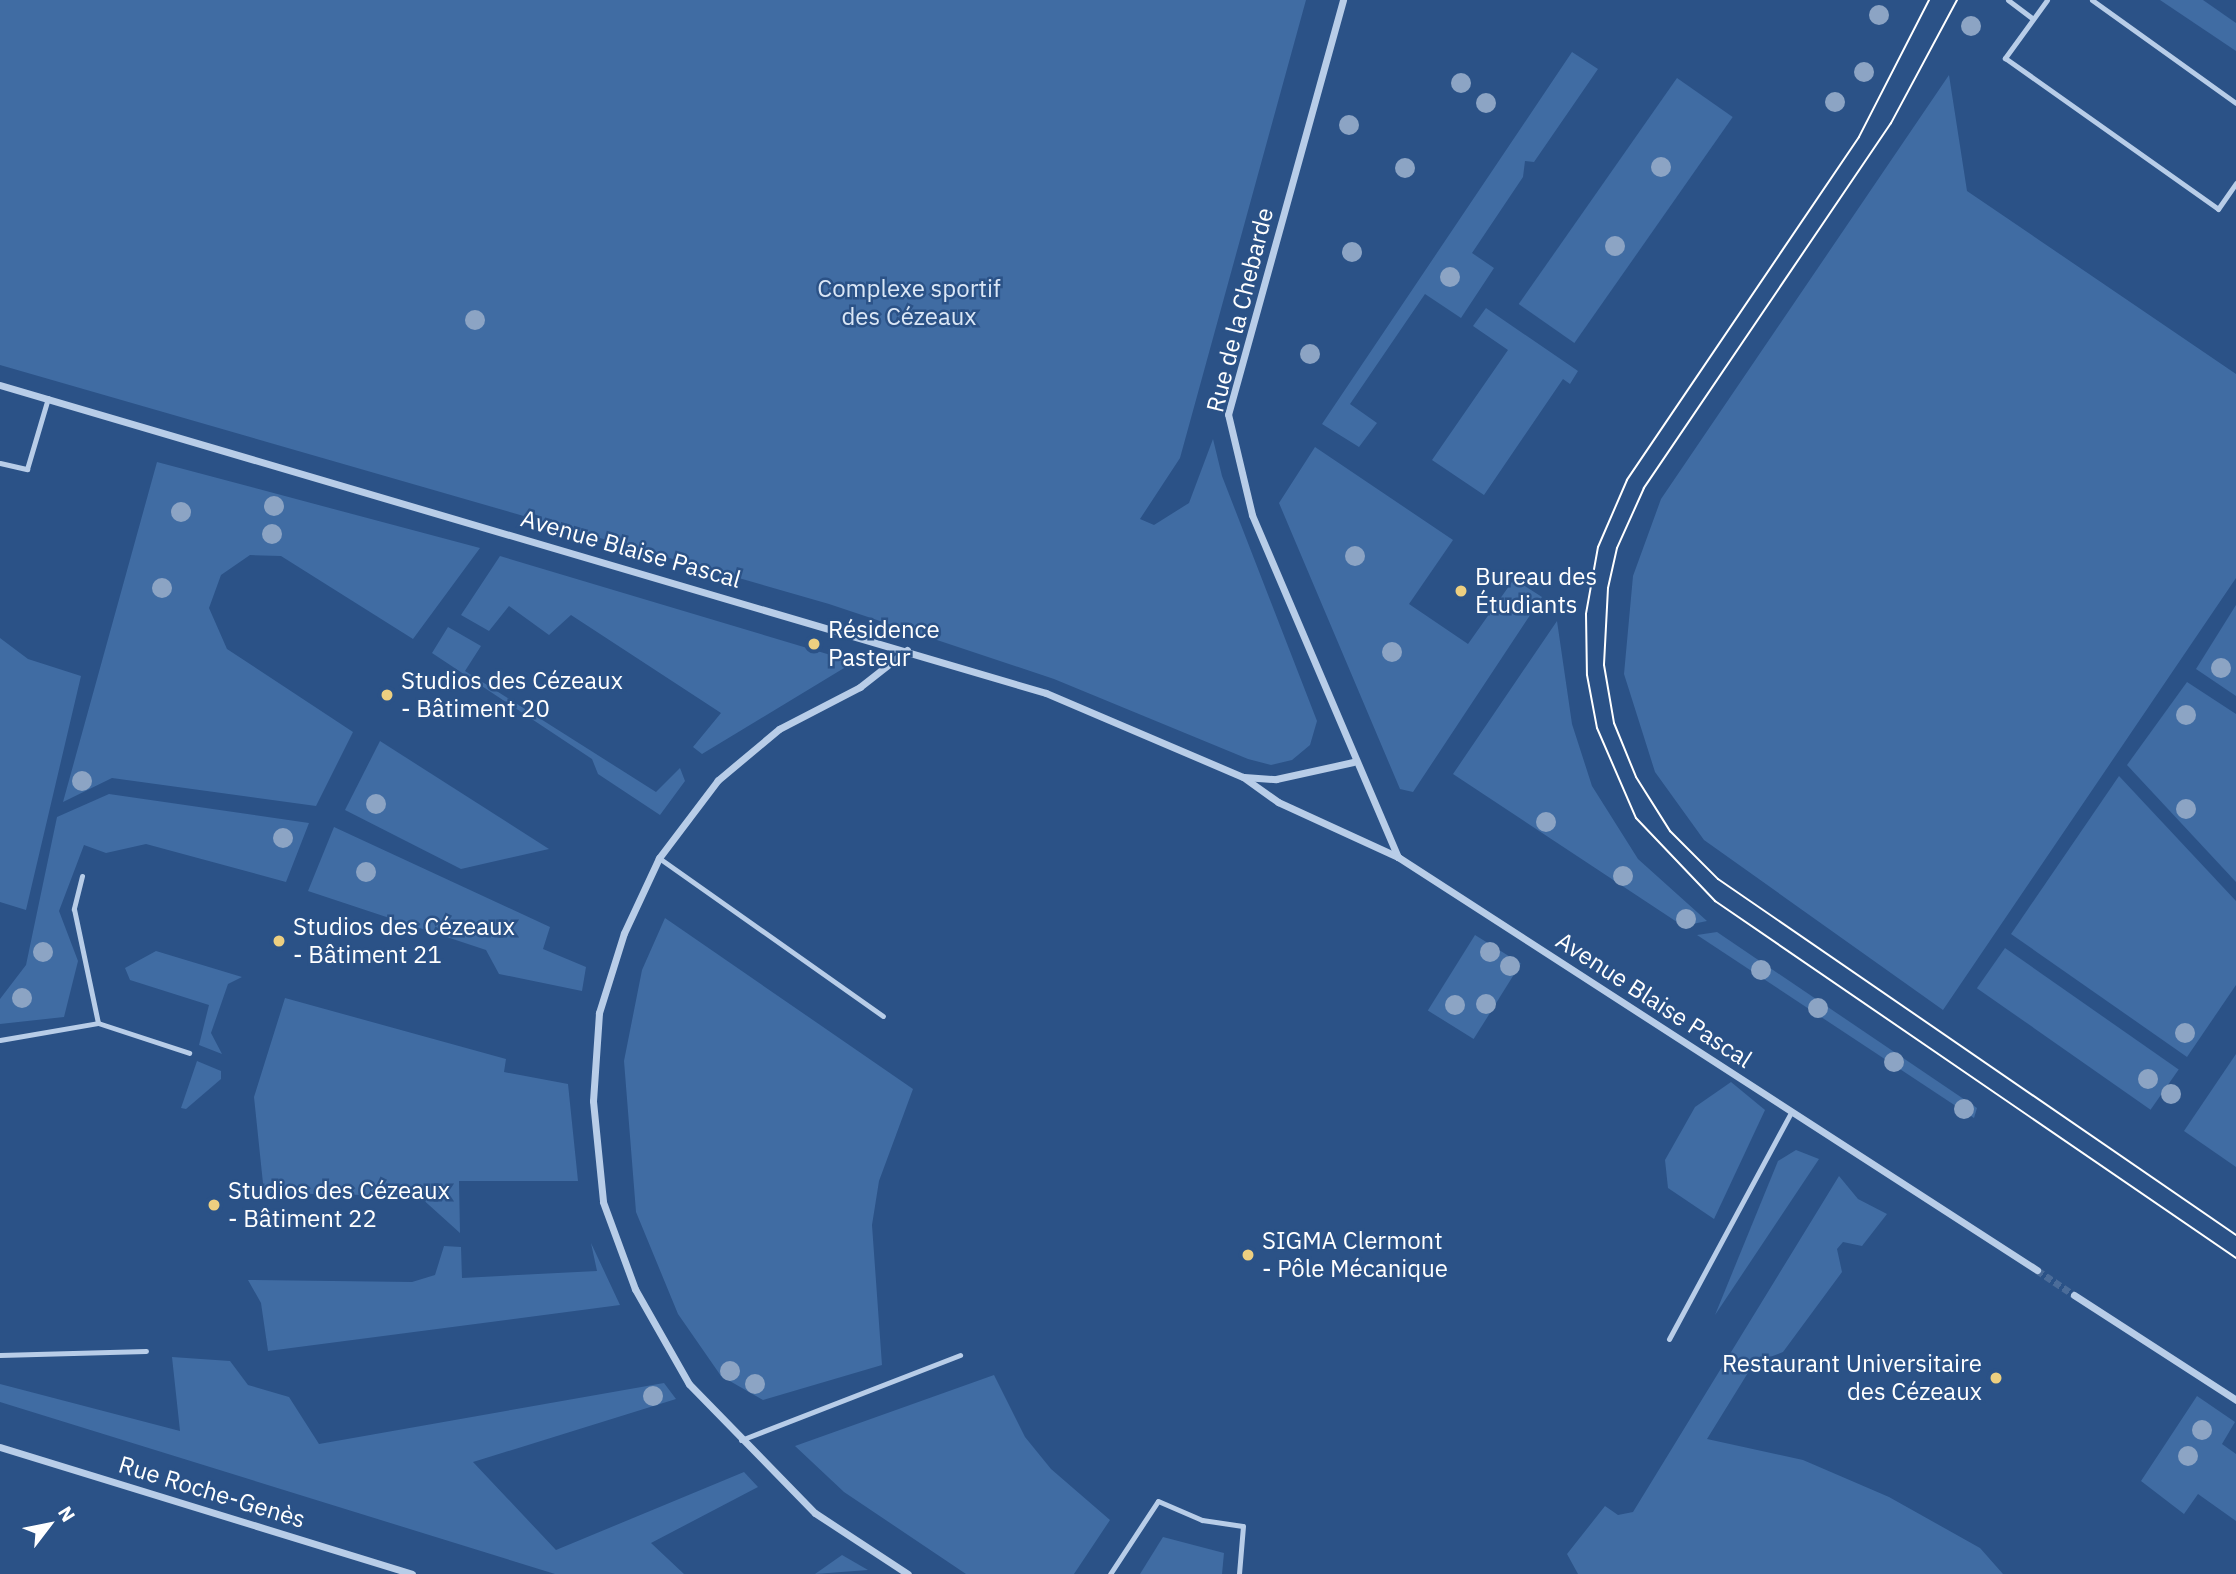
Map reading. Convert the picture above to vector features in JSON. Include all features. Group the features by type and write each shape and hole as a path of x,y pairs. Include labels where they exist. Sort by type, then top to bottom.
{"street":[{"name":"Rue de la Chebarde","path":"1343,0 1228,414 1252,514 1353,762 1398,857"},
{"name":"Avenue Blaise Pascal","path":"0,384 1046,693 1243,777 1278,802 1398,857 2036,1270"},
{"path":"907,650 860,687 779,729 718,780 659,858 624,933 599,1013 593,1101 603,1202 635,1289 689,1384 815,1513 908,1574"},
{"name":"Avenue Blaise Pascal","path":"1243,777 1276,779 1353,762"},
{"path":"2074,1295 2236,1400"},
{"name":"Rue Roche-Genès","path":"0,1447 412,1574"}],"lane":[{"path":"2008,0 2033,19"},
{"path":"2047,0 2005,58 2218,209 2236,183"},
{"path":"2092,0 2236,103"},
{"path":"0,463 27,469 48,398"},
{"path":"659,858 883,1016"},
{"path":"82,876 74,909 98,1023"},
{"path":"0,1040 98,1023 189,1053"},
{"path":"1669,1339 1791,1112"},
{"path":"0,1355 146,1351"},
{"path":"741,1440 960,1355"},
{"path":"1110,1574 1158,1501 1202,1520 1243,1527 1239,1574"}],"green space":[{"name":"Complexe sportif des Cézeaux","path":"0,0 1306,0 1180,458 1140,519 1154,525 1189,503 1213,439 1222,476 1317,721 1310,745 1292,760 1271,765 1248,759 1054,679 829,604 0,365"},
{"path":"2160,0 2203,0 2236,23 2236,51"},
{"path":"1572,52 1598,69 1534,162 1525,161 1523,177 1472,253 1494,268 1461,318 1425,294 1350,404 1377,423 1359,447 1322,424"},
{"path":"1949,75 1967,191 2236,374 2236,578 1943,1010 1704,840 1655,772 1624,674 1633,576 1661,499"},
{"path":"1677,78 1733,117 1574,343 1519,304"},
{"path":"1486,308 1578,371 1570,384 1563,379 1484,495 1432,460 1508,350 1473,326"},
{"path":"1315,447 1453,540 1409,604 1468,644 1514,579 1542,597 1413,792 1400,789 1279,503"},
{"path":"157,462 480,548 413,639 281,556 250,555 221,575 209,608 227,649 353,732 316,806 112,778 63,802"},
{"path":"500,556 854,662 702,754 693,747 721,713 571,615 549,635 509,606 489,631 461,615"},
{"path":"2236,605 2236,696 2196,669"},
{"path":"1557,621 1572,724 1592,786 1638,859 1707,921 1683,926 1453,774"},
{"path":"448,627 481,646 465,671 656,792 680,768 685,781 660,815 598,774 592,759 432,653"},
{"path":"0,638 28,659 81,676 26,910 0,902"},
{"path":"2187,682 2236,714 2236,882 2127,765"},
{"path":"380,741 549,849 461,869 345,810"},
{"path":"2119,776 2236,901 2236,985 2187,1057 2011,934"},
{"path":"109,794 309,823 286,882 146,844 106,853 84,845 59,911 78,961 64,1017 0,1024 0,999 26,965 57,817"},
{"path":"334,827 550,927 543,949 586,967 582,991 499,974 486,950 308,891"},
{"path":"665,918 913,1089 879,1181 872,1225 882,1365 763,1400 721,1376 678,1314 636,1212 624,1061 642,970"},
{"path":"1717,932 1977,1108 1974,1118 1697,935"},
{"path":"1475,935 1521,964 1474,1039 1428,1010"},
{"path":"2005,948 2179,1070 2151,1110 1977,988"},
{"path":"156,951 242,977 228,984 211,1033 222,1054 199,1045 209,1005 130,980 125,968"},
{"path":"285,998 506,1059 504,1072 568,1084 578,1181 459,1181 460,1233 419,1196 264,1193 254,1097"},
{"path":"2236,1054 2236,1167 2184,1131"},
{"path":"197,1061 221,1071 221,1079 186,1109 181,1108"},
{"path":"1731,1082 1765,1110 1714,1219 1668,1188 1665,1160 1695,1107"},
{"path":"1796,1150 1819,1159 1715,1315 1778,1161"},
{"path":"1839,1176 1858,1199 1887,1214 1862,1246 1843,1242 1837,1249 1842,1272 1783,1352 1754,1363 1707,1439 1803,1460 1889,1497 1980,1548 2003,1574 1578,1574 1567,1554 1605,1506 1618,1515 1633,1512"},
{"path":"591,1243 620,1305 268,1351 261,1303 248,1280 412,1282 435,1275 444,1246 461,1247 462,1278 597,1271"},
{"path":"172,1357 230,1361 248,1385 289,1397 319,1444 664,1383 676,1399 473,1462 556,1550 744,1472 758,1487 651,1543 684,1574 555,1574 0,1402 0,1384 180,1431"},
{"path":"994,1375 1025,1437 1051,1469 1110,1520 1074,1574 966,1574 844,1492 795,1446"},
{"path":"2197,1396 2235,1422 2222,1444 2236,1454 2236,1521 2198,1494 2184,1514 2141,1481"},
{"path":"1163,1537 1224,1553 1222,1574 1140,1574"},
{"path":"842,1555 868,1570 815,1574"}],"tunnel":[{"path":"2037,1270 2074,1295"}],"tram line":[{"path":"1929,0 1859,137 1627,480 1598,547 1586,614 1587,675 1597,728 1636,818 1715,901 2236,1258"},
{"path":"1957,0 1891,123 1644,488 1617,548 1608,588 1604,665 1614,723 1636,777 1670,831 1718,879 2236,1235"}],"place":[{"name":"Bureau des Étudiants","path":"1461,591"},
{"name":"Résidence Pasteur","path":"814,644"},
{"name":"Studios des Cézeaux - Bâtiment 20","path":"387,695"},
{"name":"Studios des Cézeaux - Bâtiment 21","path":"279,941"},
{"name":"Studios des Cézeaux - Bâtiment 22","path":"214,1205"},
{"name":"SIGMA Clermont - Pôle Mécanique","path":"1248,1255"},
{"name":"Restaurant Universitaire des Cézeaux","path":"1996,1378"}]}
